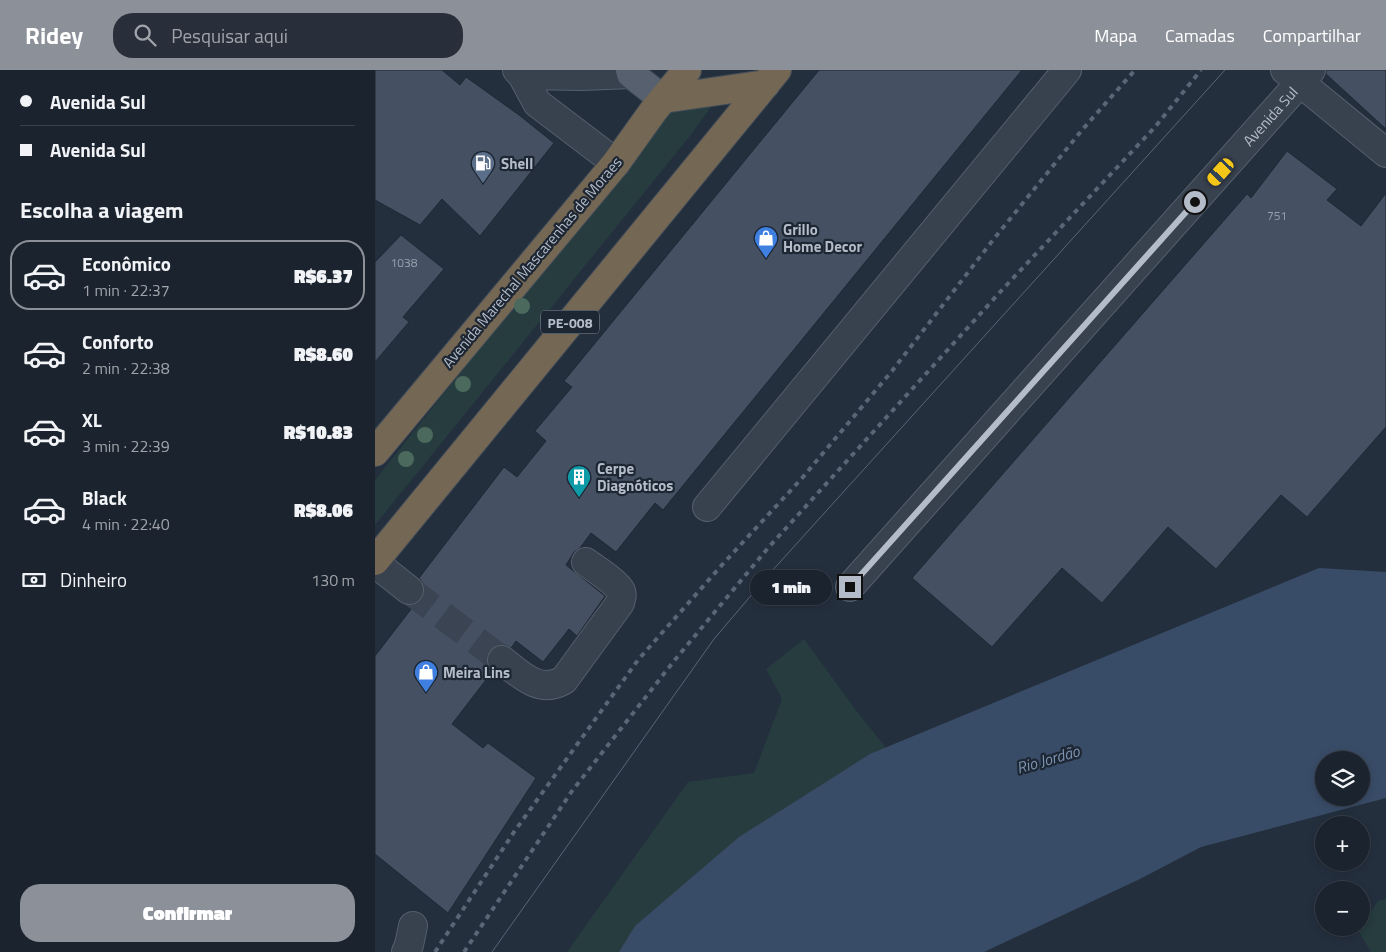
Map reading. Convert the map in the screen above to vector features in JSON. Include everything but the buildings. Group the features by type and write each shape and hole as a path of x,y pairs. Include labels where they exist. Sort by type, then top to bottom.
{"highway":[{"name":"Avenida Marechal Mascarenhas de Moraes","path":"375,452 616,163 687,70"},
{"path":"663,99 771,77"},
{"name":"PE-008","path":"375,562 771,77"}],"main road":[{"path":"630,72 663,99"}],"street":[{"path":"707,507 1067,70"},
{"path":"519,73 582,76 630,72"},
{"path":"519,73 537,103 616,163"},
{"path":"1299,74 1386,153"},
{"name":"Avenida Sul","path":"850,587 1299,74"},
{"path":"375,562 409,590"},
{"path":"502,660 533,683 546,686 556,685 564,680 620,603 622,596 621,591 586,562"}],"green space":[{"path":"693,91 711,107 690,136 375,525 375,480 676,101"},
{"path":"804,639 858,713 908,775 686,952 567,952 688,782 754,773 782,699 766,669"},
{"path":"1386,899 1386,952 1371,952 1362,936 1370,936 1370,913 1378,901"}],"water":[{"name":"Rio Jordão","path":"1319,568 1386,572 1386,798 1370,802 1370,751 1315,751 1315,806 1356,806 1201,847 1140,879 984,952 619,952 635,926 739,837 870,754"}],"tunnel":[{"path":"409,590 502,660"}],"tram line":[{"path":"492,952 714,639 771,572 1225,70"}],"railway":[{"path":"435,952 514,832 638,660 803,477 892,371 993,240 1082,130 1135,70"},
{"path":"464,952 572,791 674,661 768,548 1001,291 1155,127 1201,70"}],"place":[{"name":"Shell","path":"483,184"},
{"name":"Grillo Home Decor","path":"766,259"},
{"name":"Cerpe Diagnóticos","path":"579,498"},
{"name":"Meira Lins","path":"426,693"}],"route":[{"path":"850,587 1195,202"}]}
